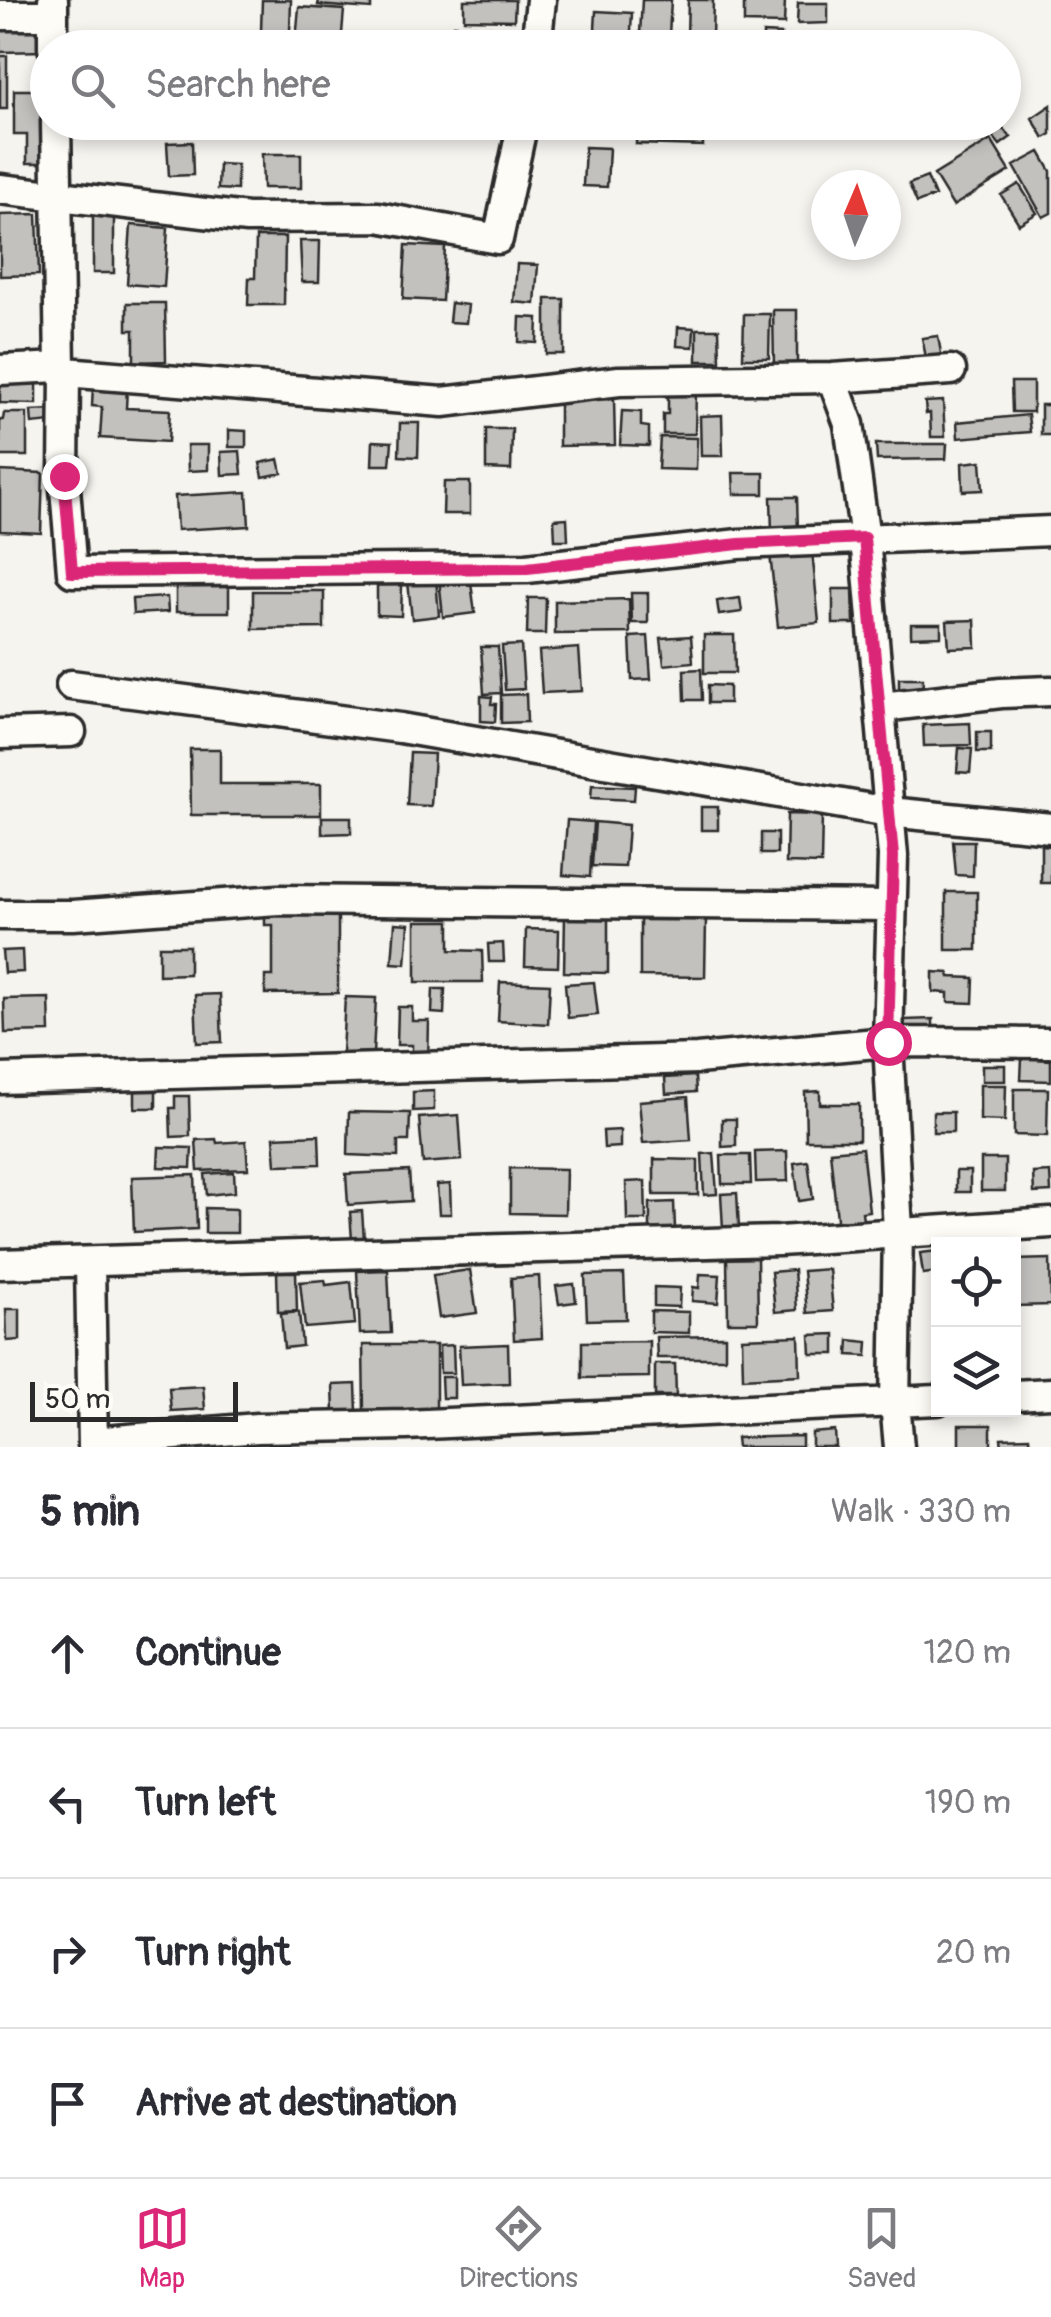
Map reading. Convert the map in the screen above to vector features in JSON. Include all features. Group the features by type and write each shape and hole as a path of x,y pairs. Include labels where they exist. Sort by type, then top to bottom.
{"street":[{"path":"538,30 540,0"},
{"path":"0,15 52,7"},
{"path":"56,140 64,476 72,572 527,568 739,544 1051,532"},
{"path":"0,190 247,218 378,218 498,239 519,140"},
{"path":"0,370 62,370 443,402 619,381 832,378 950,370"},
{"path":"832,378 848,424 864,538 893,856 888,1042 898,1231 894,1403 898,1447"},
{"path":"71,685 400,728 889,812 1051,828"},
{"path":"882,706 1051,691"},
{"path":"3,730 71,732"},
{"path":"0,915 73,915 278,900 891,906"},
{"path":"0,1079 697,1059 888,1042 1051,1043"},
{"path":"0,1264 779,1242 1051,1222"},
{"path":"90,1264 93,1445 257,1428 406,1425 931,1400"},
{"path":"1021,1395 1051,1393"}],"building":[{"path":"262,0 291,0 290,30 261,30"},
{"path":"319,0 371,0 371,9 318,5"},
{"path":"464,0 515,0 514,20 464,19"},
{"path":"642,0 671,0 669,30 640,30"},
{"path":"688,0 713,0 712,30 687,30"},
{"path":"744,0 785,0 784,24 744,23"},
{"path":"798,3 828,3 828,23 797,24"},
{"path":"299,7 344,10 342,30 297,30"},
{"path":"596,11 632,13 631,30 595,30"},
{"path":"44,17 44,30 30,30 30,51 0,52 0,18"},
{"path":"454,25 490,27 490,30 454,30"},
{"path":"0,56 7,56 7,109 0,109"},
{"path":"14,90 30,90 30,140 46,140 46,163 27,163 27,135 14,135"},
{"path":"1051,105 1051,134 1044,138 1032,118"},
{"path":"636,140 703,140 703,146 636,144"},
{"path":"991,140 1010,171 953,206 934,175"},
{"path":"192,142 193,175 169,176 167,143"},
{"path":"585,147 609,148 607,187 583,186"},
{"path":"1040,152 1051,171 1051,213 1043,217 1014,166"},
{"path":"262,154 301,154 301,188 263,188"},
{"path":"219,164 237,165 237,190 218,189"},
{"path":"927,177 935,196 917,203 909,184"},
{"path":"1019,184 1037,213 1019,224 1001,195"},
{"path":"114,212 114,273 93,273 93,213"},
{"path":"37,214 39,275 0,276 0,215"},
{"path":"131,225 168,228 164,287 127,284"},
{"path":"256,237 285,237 284,305 248,305 249,278 255,278"},
{"path":"300,241 320,241 319,282 302,282"},
{"path":"406,245 445,247 442,301 403,299"},
{"path":"517,264 538,265 535,304 514,302"},
{"path":"546,299 564,299 564,354 546,354"},
{"path":"127,303 165,303 166,361 134,362 134,330 127,330"},
{"path":"451,303 468,305 466,323 449,322"},
{"path":"773,310 797,310 797,366 774,366"},
{"path":"744,314 770,314 769,358 743,358"},
{"path":"520,317 538,318 537,343 519,342"},
{"path":"678,327 694,328 693,347 677,346"},
{"path":"697,329 719,329 720,361 697,361"},
{"path":"938,336 942,359 927,362 922,338"},
{"path":"0,376 37,377 37,404 0,403"},
{"path":"1011,382 1033,382 1033,412 1012,412"},
{"path":"93,386 127,388 126,408 170,410 168,442 100,438 102,407 92,406"},
{"path":"668,391 696,391 695,434 663,434"},
{"path":"614,399 615,445 559,446 559,400"},
{"path":"943,401 945,437 931,437 930,413 926,414 925,402"},
{"path":"1041,405 1051,405 1051,435 1041,435"},
{"path":"51,410 52,422 32,424 31,411"},
{"path":"622,411 641,412 641,426 649,427 649,446 620,445"},
{"path":"4,413 27,413 27,456 0,456 0,420"},
{"path":"722,415 723,456 701,456 700,416"},
{"path":"1028,415 1030,432 958,438 957,422"},
{"path":"400,423 419,423 418,457 399,456"},
{"path":"486,429 512,429 511,470 486,469"},
{"path":"229,430 246,431 246,447 229,447"},
{"path":"660,437 697,438 696,470 658,469"},
{"path":"373,441 392,442 390,465 372,465"},
{"path":"876,444 947,444 946,459 877,460"},
{"path":"187,445 208,445 208,470 188,471"},
{"path":"240,451 242,474 222,475 221,452"},
{"path":"279,459 282,473 263,477 260,463"},
{"path":"981,461 983,490 963,491 962,463"},
{"path":"0,471 43,473 41,533 0,531"},
{"path":"733,473 764,473 764,494 734,494"},
{"path":"444,482 470,482 470,514 443,514"},
{"path":"247,492 249,526 177,530 175,496"},
{"path":"771,497 797,497 798,533 772,533"},
{"path":"567,518 568,540 555,540 554,519"},
{"path":"812,550 819,623 778,627 770,554"},
{"path":"470,575 475,613 443,617 439,578"},
{"path":"436,578 439,616 412,619 408,582"},
{"path":"377,585 402,585 401,616 377,615"},
{"path":"176,587 229,587 229,612 176,612"},
{"path":"833,589 853,589 854,624 833,624"},
{"path":"253,591 324,591 324,628 253,629"},
{"path":"631,593 648,593 648,623 632,623"},
{"path":"167,597 168,612 133,614 132,599"},
{"path":"528,598 546,598 545,634 527,634"},
{"path":"740,598 742,612 719,615 717,601"},
{"path":"629,599 630,633 555,634 555,601"},
{"path":"975,620 976,647 949,648 947,621"},
{"path":"911,624 941,624 941,636 911,637"},
{"path":"704,635 734,635 735,673 704,673"},
{"path":"648,636 651,679 632,680 630,637"},
{"path":"691,636 693,662 664,665 661,638"},
{"path":"521,645 524,689 505,690 502,646"},
{"path":"481,647 498,647 501,693 484,694"},
{"path":"579,648 582,691 542,693 539,651"},
{"path":"701,669 702,700 685,700 684,670"},
{"path":"899,678 923,678 922,696 899,695"},
{"path":"708,685 729,686 729,703 708,703"},
{"path":"526,694 527,722 501,723 501,695"},
{"path":"481,696 492,697 491,704 496,704 495,722 481,721"},
{"path":"970,723 971,745 924,746 923,725"},
{"path":"977,732 991,732 991,752 977,752"},
{"path":"959,748 972,749 970,773 957,772"},
{"path":"190,749 220,749 220,784 321,784 321,815 191,815"},
{"path":"410,753 434,754 431,806 407,805"},
{"path":"592,785 635,787 634,800 591,798"},
{"path":"701,807 718,807 718,830 701,830"},
{"path":"787,814 822,815 821,864 786,863"},
{"path":"322,817 351,817 351,833 322,834"},
{"path":"567,820 593,822 590,877 563,875"},
{"path":"595,822 628,825 625,867 592,866"},
{"path":"761,833 777,833 777,854 761,854"},
{"path":"953,841 974,841 973,876 956,875"},
{"path":"1041,845 1051,846 1051,883 1041,883"},
{"path":"946,892 977,892 977,950 946,950"},
{"path":"265,913 338,913 338,993 265,994 265,976 273,976 273,925 265,925"},
{"path":"565,914 608,915 608,973 564,972"},
{"path":"640,920 706,920 705,977 640,976"},
{"path":"416,921 450,921 450,950 482,951 483,982 416,982"},
{"path":"395,923 409,924 406,964 392,963"},
{"path":"526,929 559,930 558,967 525,966"},
{"path":"503,943 504,962 489,962 488,944"},
{"path":"159,946 189,946 189,974 159,975"},
{"path":"22,950 23,972 4,973 2,951"},
{"path":"933,972 974,978 973,1003 948,1002 948,993 933,992"},
{"path":"500,982 550,984 548,1024 498,1021"},
{"path":"594,982 598,1015 568,1018 565,984"},
{"path":"433,989 445,989 444,1014 432,1013"},
{"path":"220,994 222,1042 197,1043 195,995"},
{"path":"345,997 376,998 373,1054 342,1053"},
{"path":"49,998 50,1032 5,1033 4,999"},
{"path":"398,1007 412,1007 412,1021 429,1021 428,1064 412,1063 412,1045 397,1045"},
{"path":"933,1019 933,1039 904,1039 904,1020"},
{"path":"1022,1058 1051,1060 1051,1081 1021,1080"},
{"path":"982,1065 1005,1065 1005,1081 982,1081"},
{"path":"695,1076 696,1092 666,1094 665,1078"},
{"path":"980,1085 1006,1085 1005,1121 980,1120"},
{"path":"1014,1089 1048,1089 1047,1136 1014,1135"},
{"path":"135,1091 156,1091 156,1108 135,1108"},
{"path":"434,1091 434,1110 413,1111 413,1092"},
{"path":"820,1091 820,1104 859,1104 859,1140 806,1140 805,1092"},
{"path":"175,1096 189,1096 190,1136 171,1137 170,1108 175,1108"},
{"path":"688,1097 691,1140 643,1143 639,1101"},
{"path":"349,1112 410,1113 409,1141 398,1141 398,1157 348,1155"},
{"path":"933,1112 953,1112 953,1132 933,1132"},
{"path":"459,1115 462,1160 423,1163 419,1118"},
{"path":"722,1119 736,1119 736,1146 722,1147"},
{"path":"620,1130 620,1147 604,1148 603,1131"},
{"path":"319,1135 320,1164 276,1165 274,1137"},
{"path":"216,1139 217,1143 246,1141 248,1169 198,1171 196,1140"},
{"path":"159,1147 192,1148 191,1168 158,1167"},
{"path":"862,1148 869,1211 862,1212 864,1227 838,1229 830,1151"},
{"path":"787,1151 788,1181 756,1182 755,1152"},
{"path":"714,1153 717,1194 704,1195 702,1154"},
{"path":"721,1155 750,1155 751,1184 722,1184"},
{"path":"654,1159 698,1160 698,1195 654,1195"},
{"path":"981,1159 1005,1159 1005,1191 981,1191"},
{"path":"808,1161 813,1199 799,1201 794,1163"},
{"path":"510,1168 566,1169 565,1214 510,1213"},
{"path":"409,1171 411,1201 348,1205 346,1174"},
{"path":"956,1171 970,1171 970,1192 956,1192"},
{"path":"234,1172 235,1192 207,1195 205,1174"},
{"path":"1050,1172 1051,1192 1034,1193 1033,1173"},
{"path":"195,1175 197,1229 134,1232 132,1177"},
{"path":"645,1181 646,1220 627,1220 626,1182"},
{"path":"450,1184 451,1214 439,1214 437,1185"},
{"path":"737,1193 739,1228 723,1229 721,1194"},
{"path":"674,1202 675,1229 650,1230 650,1203"},
{"path":"205,1208 237,1209 237,1233 205,1233"},
{"path":"362,1211 364,1239 352,1240 350,1212"},
{"path":"931,1252 931,1273 923,1274 920,1253"},
{"path":"727,1258 757,1258 758,1322 728,1322"},
{"path":"1050,1259 1051,1305 1021,1306 1021,1260"},
{"path":"829,1269 833,1311 807,1313 803,1271"},
{"path":"388,1270 391,1333 360,1334 357,1271"},
{"path":"470,1270 477,1313 439,1318 433,1275"},
{"path":"794,1270 797,1310 775,1312 771,1272"},
{"path":"277,1272 296,1272 297,1311 278,1312"},
{"path":"624,1274 626,1319 587,1320 585,1275"},
{"path":"700,1274 720,1275 718,1303 692,1301 693,1287 699,1288"},
{"path":"539,1276 542,1338 514,1340 511,1278"},
{"path":"325,1280 326,1285 351,1282 355,1324 305,1328 300,1282"},
{"path":"574,1284 576,1302 559,1304 556,1286"},
{"path":"654,1287 680,1288 679,1307 654,1306"},
{"path":"6,1309 20,1309 20,1340 7,1341"},
{"path":"651,1311 689,1312 689,1333 651,1332"},
{"path":"299,1312 302,1346 284,1348 281,1314"},
{"path":"835,1334 835,1354 811,1354 810,1335"},
{"path":"725,1336 725,1358 657,1358 656,1337"},
{"path":"799,1336 800,1375 743,1378 742,1338"},
{"path":"849,1340 868,1342 867,1356 848,1355"},
{"path":"649,1341 649,1377 582,1378 582,1342"},
{"path":"508,1344 509,1383 461,1385 459,1346"},
{"path":"363,1345 436,1345 436,1413 364,1413"},
{"path":"453,1345 454,1373 440,1373 439,1346"},
{"path":"655,1364 675,1364 676,1396 655,1396"},
{"path":"441,1377 454,1377 454,1398 442,1398"},
{"path":"356,1384 357,1413 334,1413 333,1385"},
{"path":"203,1386 205,1409 171,1411 169,1388"},
{"path":"959,1425 991,1425 991,1447 959,1447"},
{"path":"835,1431 836,1447 812,1447 812,1433"},
{"path":"802,1436 802,1447 737,1447 736,1438"},
{"path":"1029,1437 1030,1447 1002,1447 1001,1438"}],"route":[{"path":"64,476 72,572 527,568 739,544 864,538 893,856 888,1042"}]}
